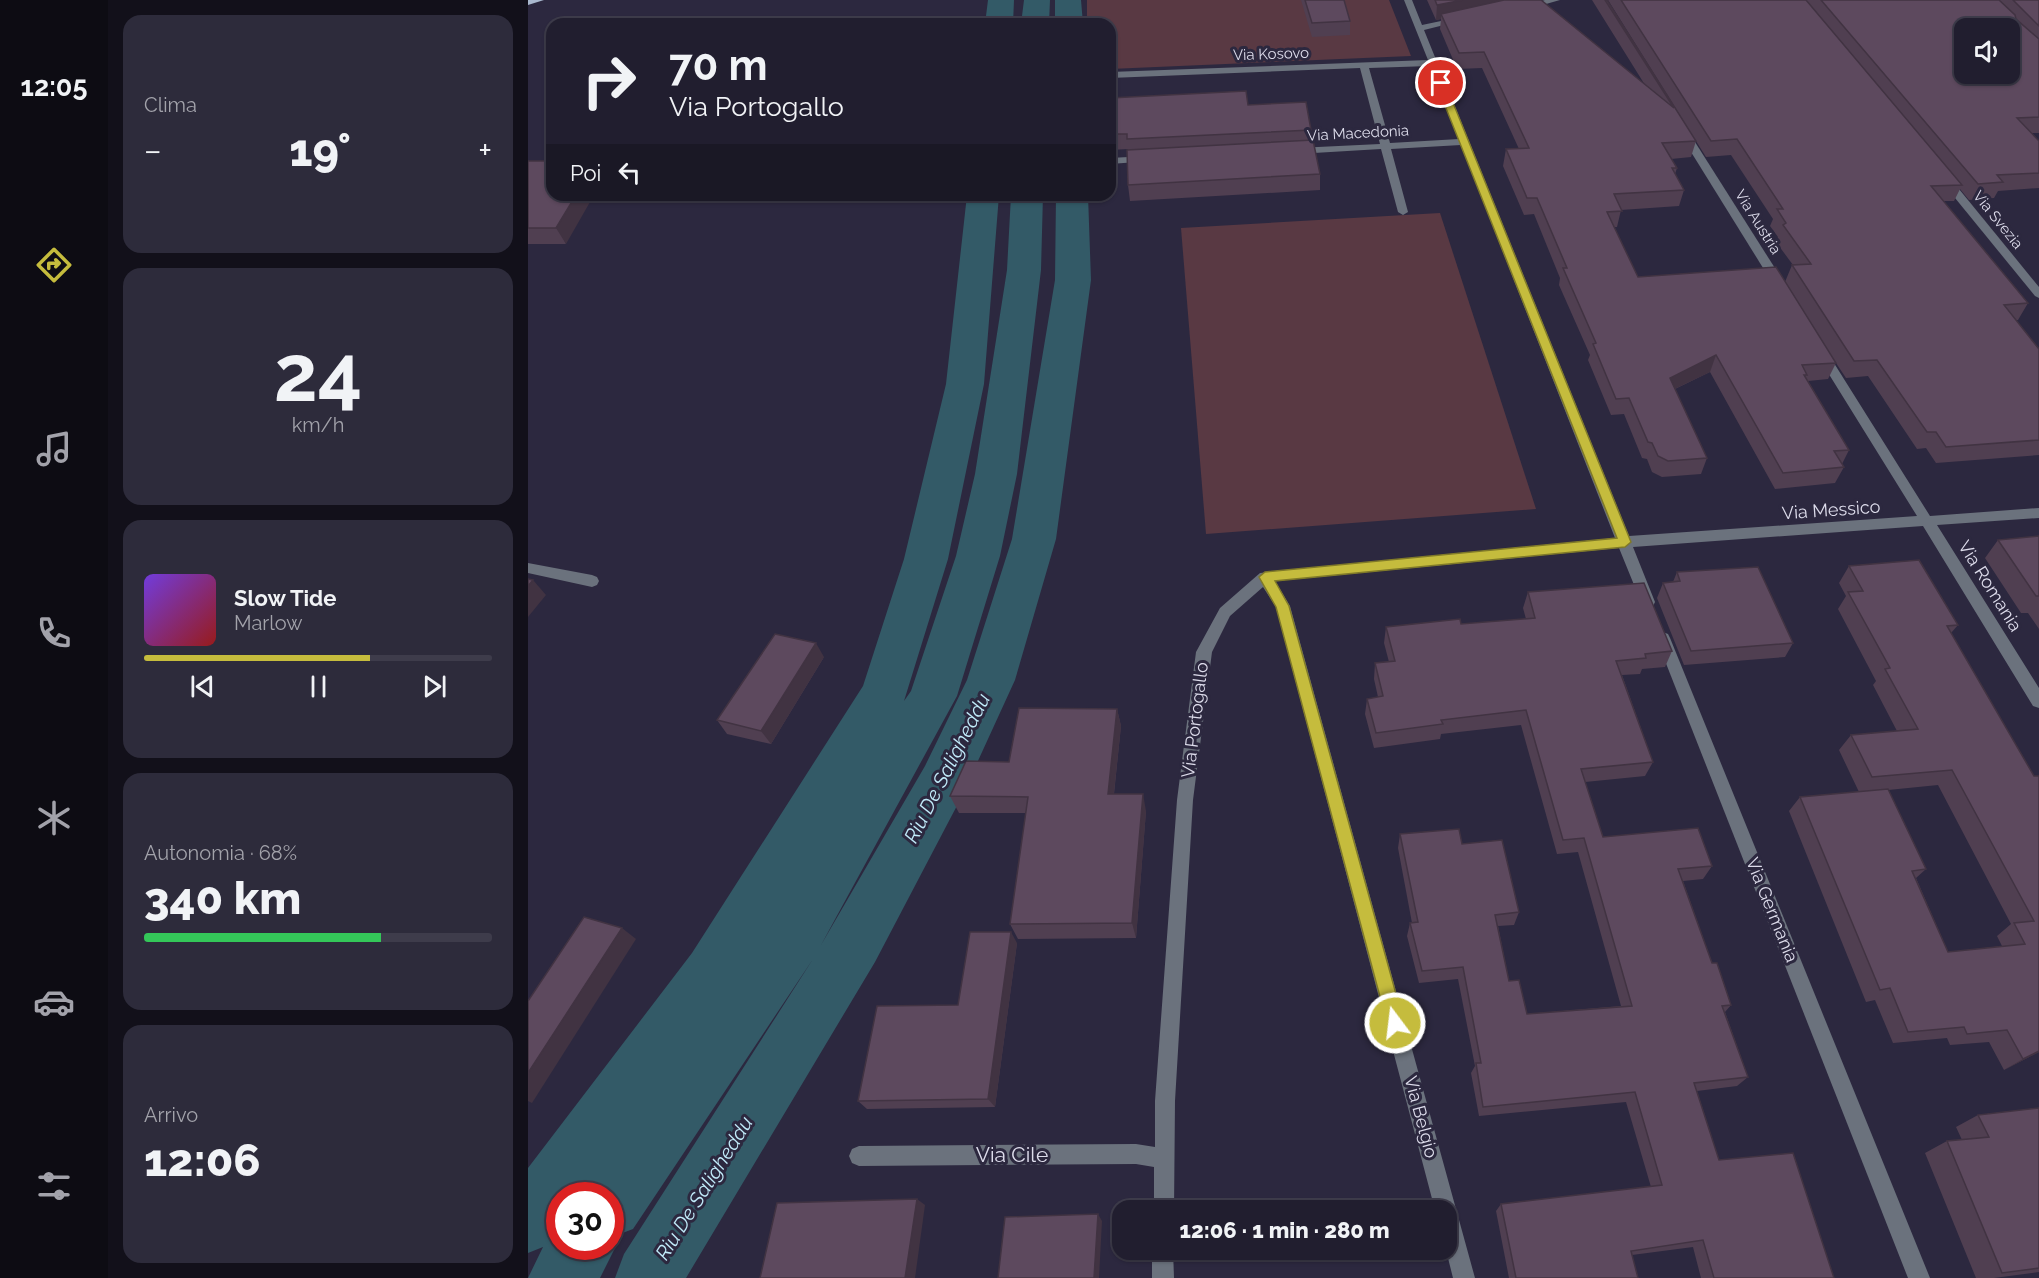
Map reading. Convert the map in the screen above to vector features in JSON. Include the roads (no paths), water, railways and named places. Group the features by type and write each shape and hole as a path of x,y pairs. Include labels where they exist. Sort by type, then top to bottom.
{"main road":[{"path":"528,2 540,0"}],"street":[{"name":"Via Germania","path":"1408,0 1919,1278"},
{"path":"1511,10 1556,0"},
{"path":"1419,28 1466,19"},
{"name":"Via Kosovo","path":"1116,75 1433,63"},
{"path":"1364,66 1403,212"},
{"name":"Via Austria","path":"1676,120 1782,290"},
{"name":"Via Macedonia","path":"1290,151 1465,142"},
{"path":"1116,160 1158,158"},
{"name":"Via Svezia","path":"1942,176 2039,294"},
{"path":"1814,340 1928,521"},
{"name":"Via Messico","path":"1625,542 2039,513"},
{"name":"Via Romania","path":"1928,521 2039,701"},
{"path":"1265,577 1625,542"},
{"path":"528,568 592,581"},
{"name":"Via Portogallo","path":"1164,1200 1165,1101 1185,800 1204,652 1225,612 1265,577"},
{"name":"Via Belgio","path":"1265,577 1283,606 1464,1278"},
{"name":"Via Cile","path":"859,1156 1136,1154 1164,1158"},
{"path":"1163,1260 1163,1278"}],"waterway":[{"name":"Riu De Saligheddu","path":"1000,18 1001,0"},
{"name":"Riu De Saligheddu","path":"1036,18 1037,0"},
{"name":"Riu De Saligheddu","path":"1068,0 1069,18"},
{"name":"Riu De Saligheddu","path":"528,1221 712,973 885,692 926,559 965,384 982,201"},
{"name":"Riu De Saligheddu","path":"624,1186 800,930 933,696 978,556 996,474 1024,270 1027,201"},
{"name":"Riu De Saligheddu","path":"648,1278 855,943 943,782 991,680 1034,539 1073,280 1072,201"},
{"name":"Riu De Saligheddu","path":"561,1278 573,1260"}]}
